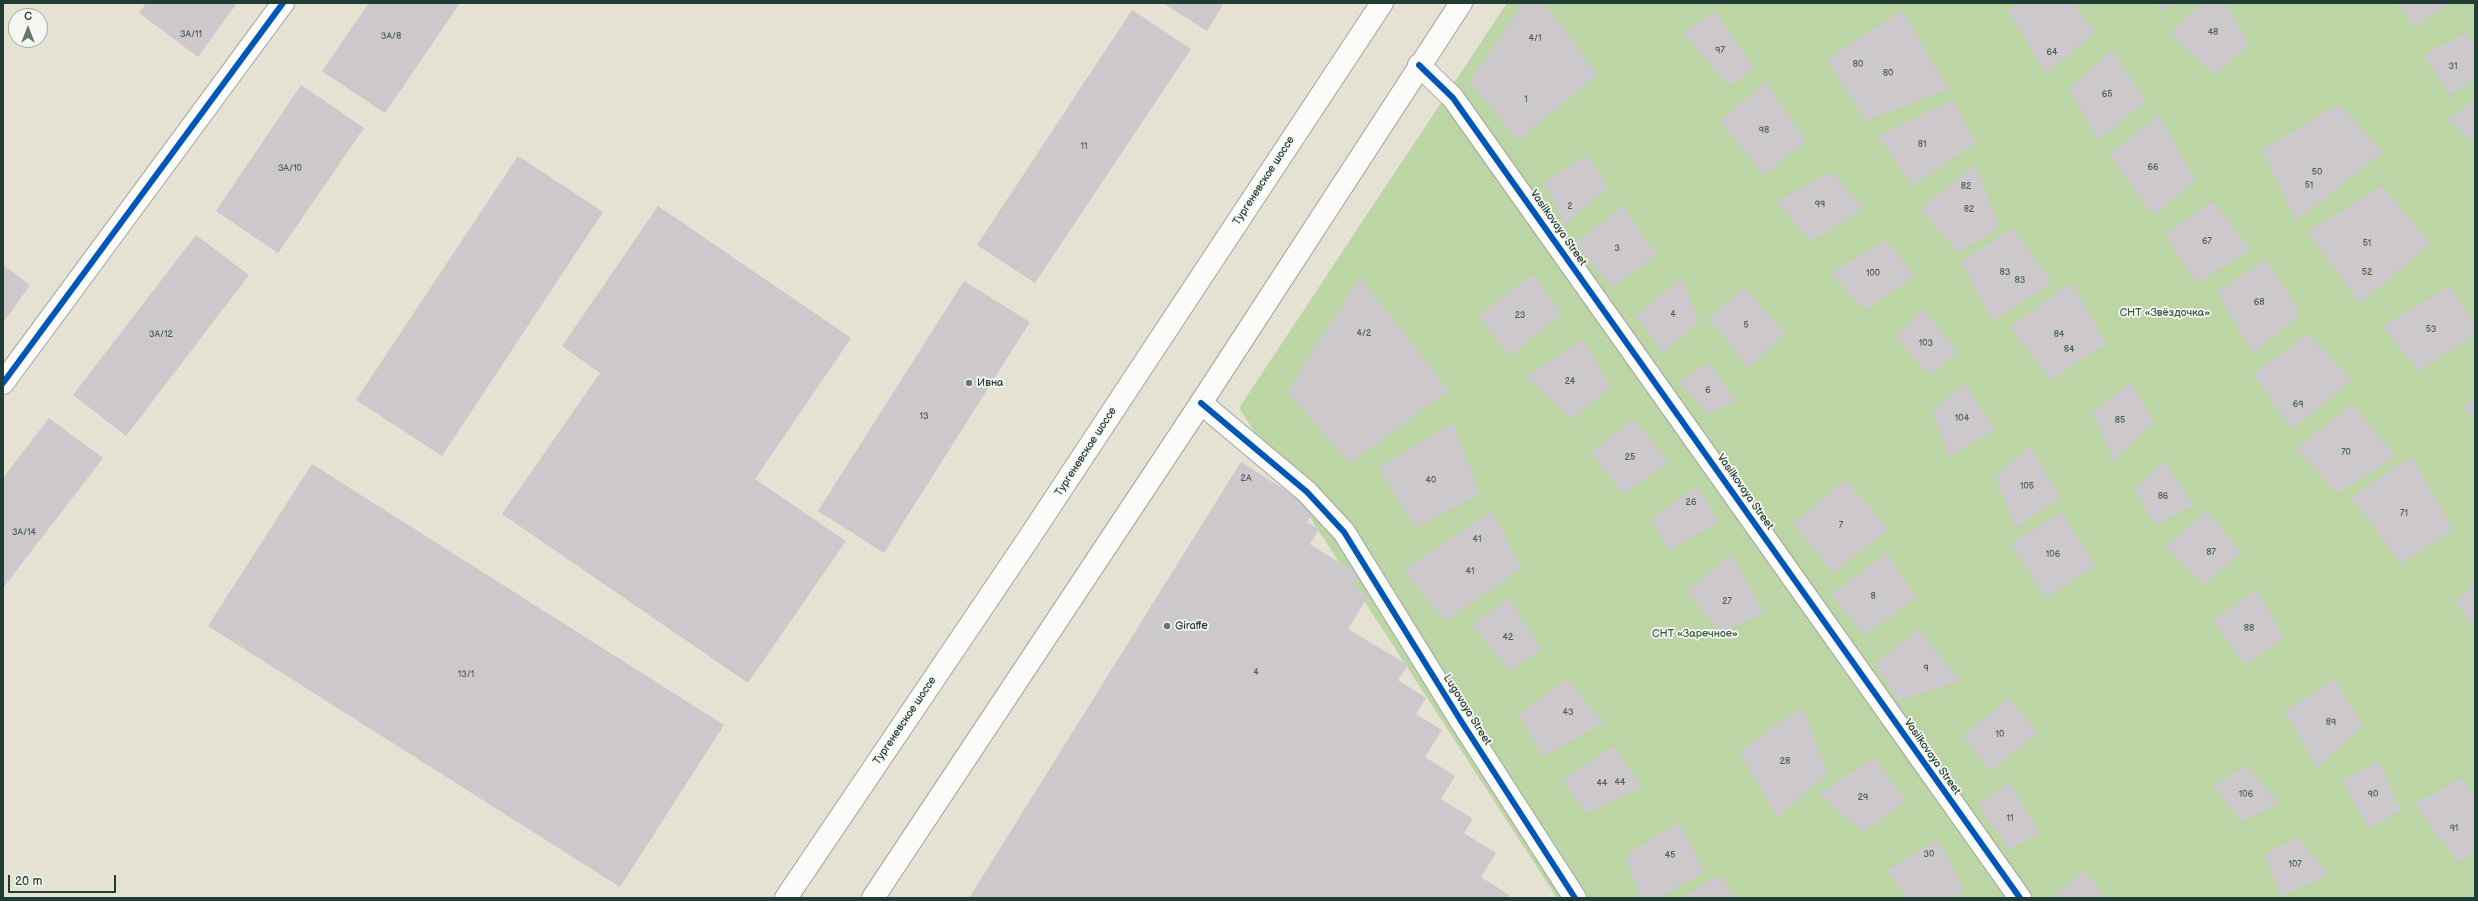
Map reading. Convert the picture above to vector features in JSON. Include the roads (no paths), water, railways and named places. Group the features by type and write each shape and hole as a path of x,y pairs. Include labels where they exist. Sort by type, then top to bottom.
{"main road":[{"path":"3,383 283,3"},
{"name":"Тургеневское шоссе","path":"786,898 1027,541 1382,3"},
{"path":"873,898 1201,402 1461,3"},
{"name":"Vasilkovaya Street","path":"1420,66 1453,98 2020,898"},
{"name":"Lugovaya Street","path":"1201,402 1307,492 1344,532 1461,721 1575,898"}],"place":[{"name":"Ивна","path":"969,383"},
{"name":"Giraffe","path":"1167,626"}],"park label":[{"name":"СНТ «Звёздочка»","path":"2165,313"},
{"name":"СНТ «Заречное»","path":"1695,634"}]}
